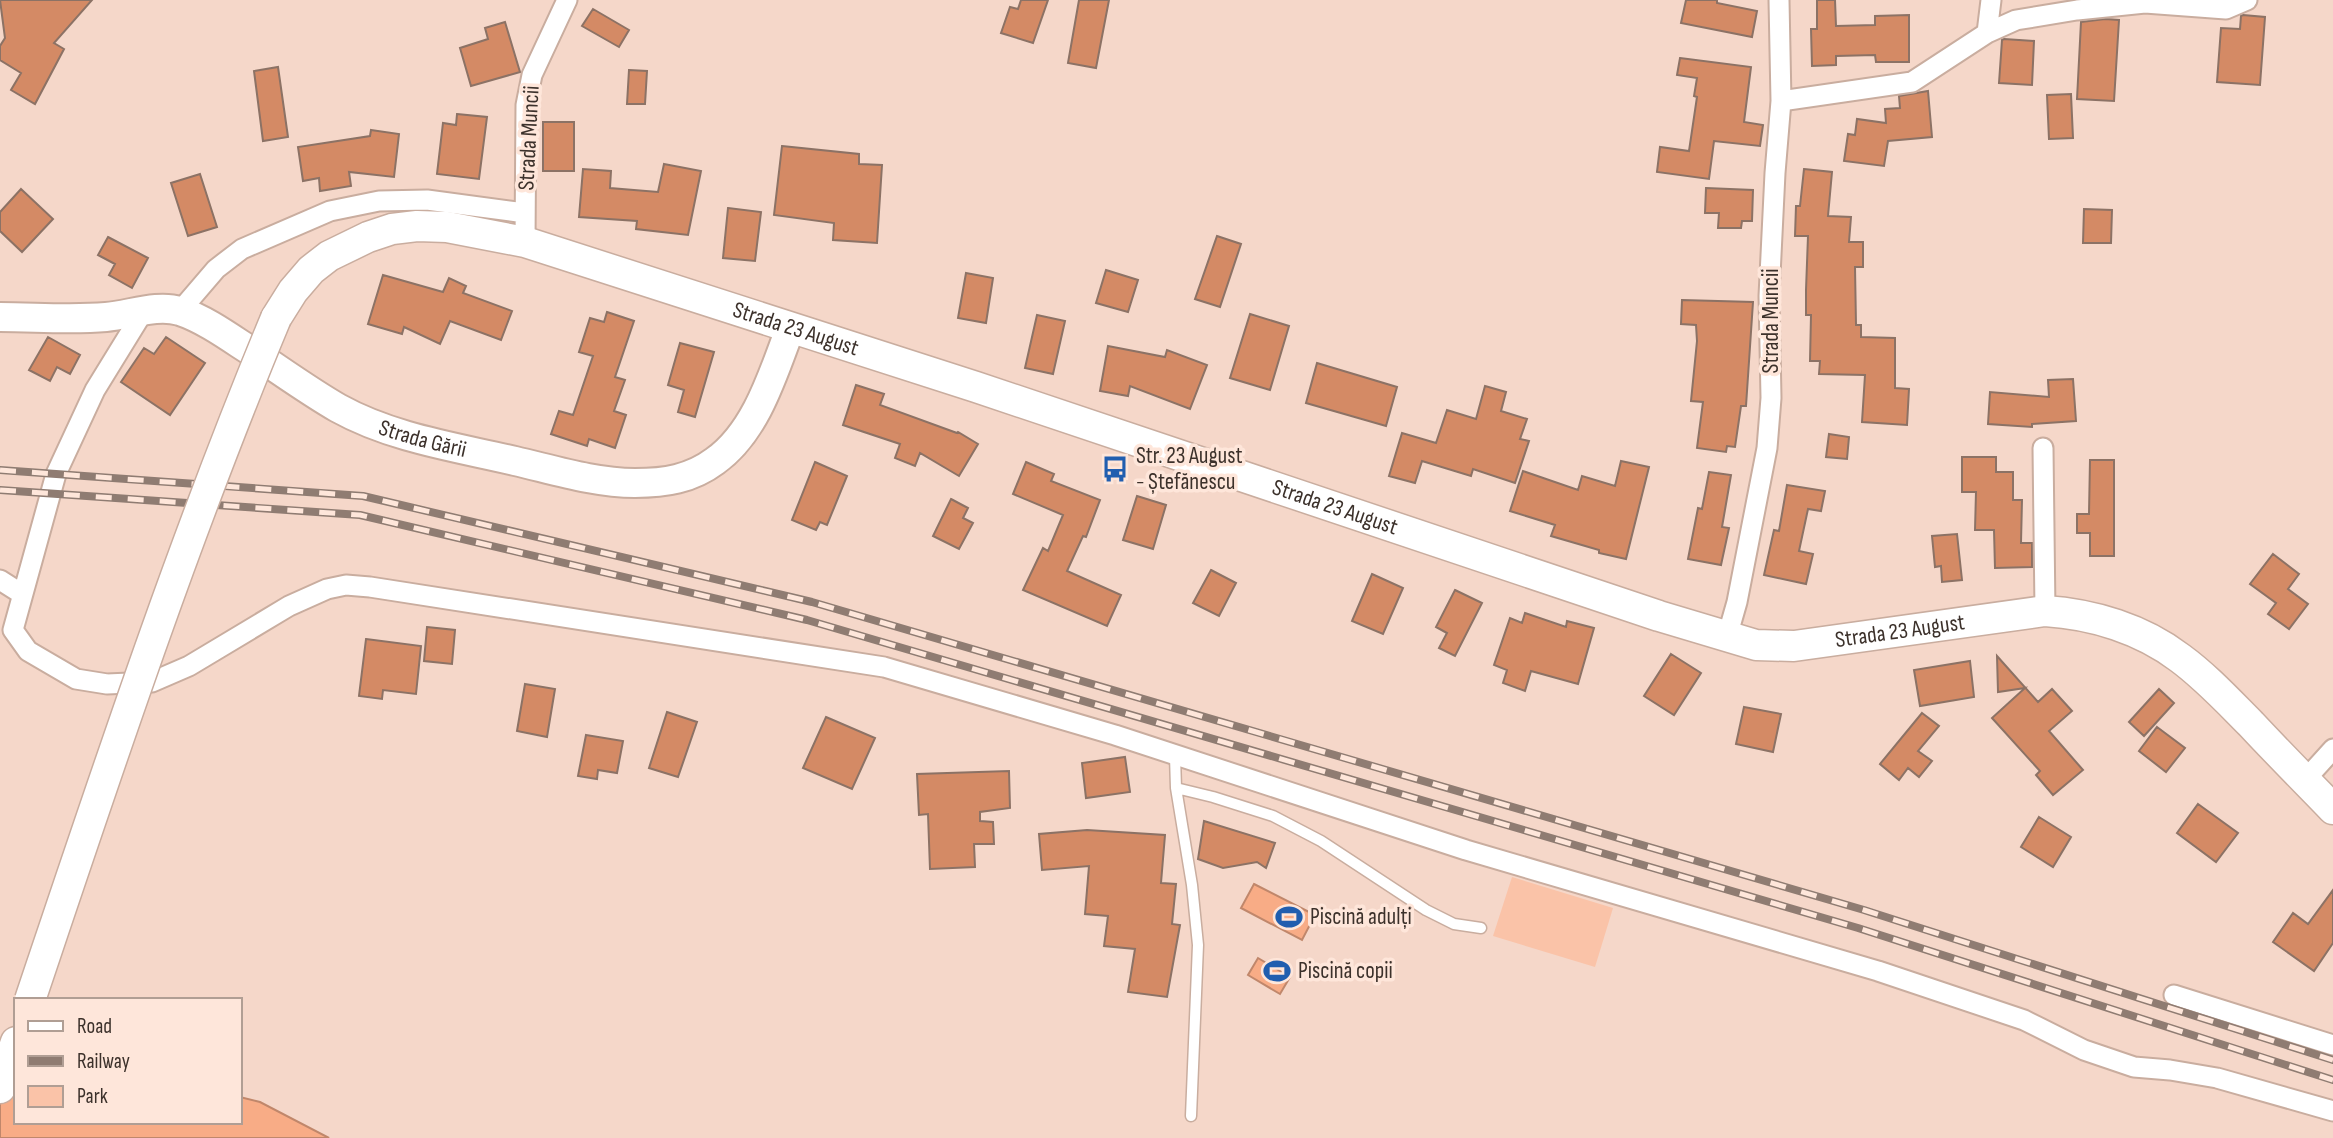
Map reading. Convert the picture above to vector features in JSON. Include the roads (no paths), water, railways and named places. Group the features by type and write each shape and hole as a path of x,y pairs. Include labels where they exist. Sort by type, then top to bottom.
{"main road":[{"name":"Strada 23 August","path":"31,998 179,567 232,423 276,318 293,291 311,271 330,256 368,237 393,229 417,226 447,227 525,242 1756,645 1794,646 2045,611 2070,612 2102,619 2134,632 2179,657 2221,694 2333,809"},
{"path":"0,1088 14,1048"}],"street":[{"name":"Strada Muncii","path":"525,242 526,105 532,75 567,0"},
{"name":"Strada Muncii","path":"1727,637 1737,602 1767,448 1771,398 1769,296 1774,173 1781,101 1779,0"},
{"path":"1987,33 1991,0"},
{"path":"1781,101 1913,82 1987,33 2016,20 2145,3 2225,9 2247,0"},
{"path":"180,311 216,269 242,250 330,211 379,201 427,200 526,212"},
{"name":"Strada Gării","path":"0,317 106,317 167,309 180,311 223,332 335,406 369,424 411,437 542,467 603,480 632,483 681,479 701,471 729,450 763,396 790,329"},
{"path":"143,312 95,390 56,474 13,630 27,651 76,679 107,684 152,682 189,666 289,606 327,589 346,585 884,667 1115,735 1466,850 1878,971 2024,1020 2084,1050 2134,1067 2217,1078 2333,1111"},
{"path":"2043,448 2045,611"},
{"path":"0,580 22,594"},
{"path":"2305,780 2333,749"},
{"path":"2174,995 2333,1045"}],"lane":[{"path":"1175,756 1198,945 1191,1116"},
{"path":"1177,788 1273,816 1321,841 1426,910 1454,924 1480,928"}],"railway":[{"path":"0,470 363,496 812,602 1864,910 2333,1060"},
{"path":"0,490 360,515 807,620 1858,928 2333,1080"}],"place":[{"name":"Str. 23 August - Ștefănescu","path":"1115,469"},
{"name":"Piscină adulți","path":"1289,917"},
{"name":"Piscină copii","path":"1277,971"}]}
